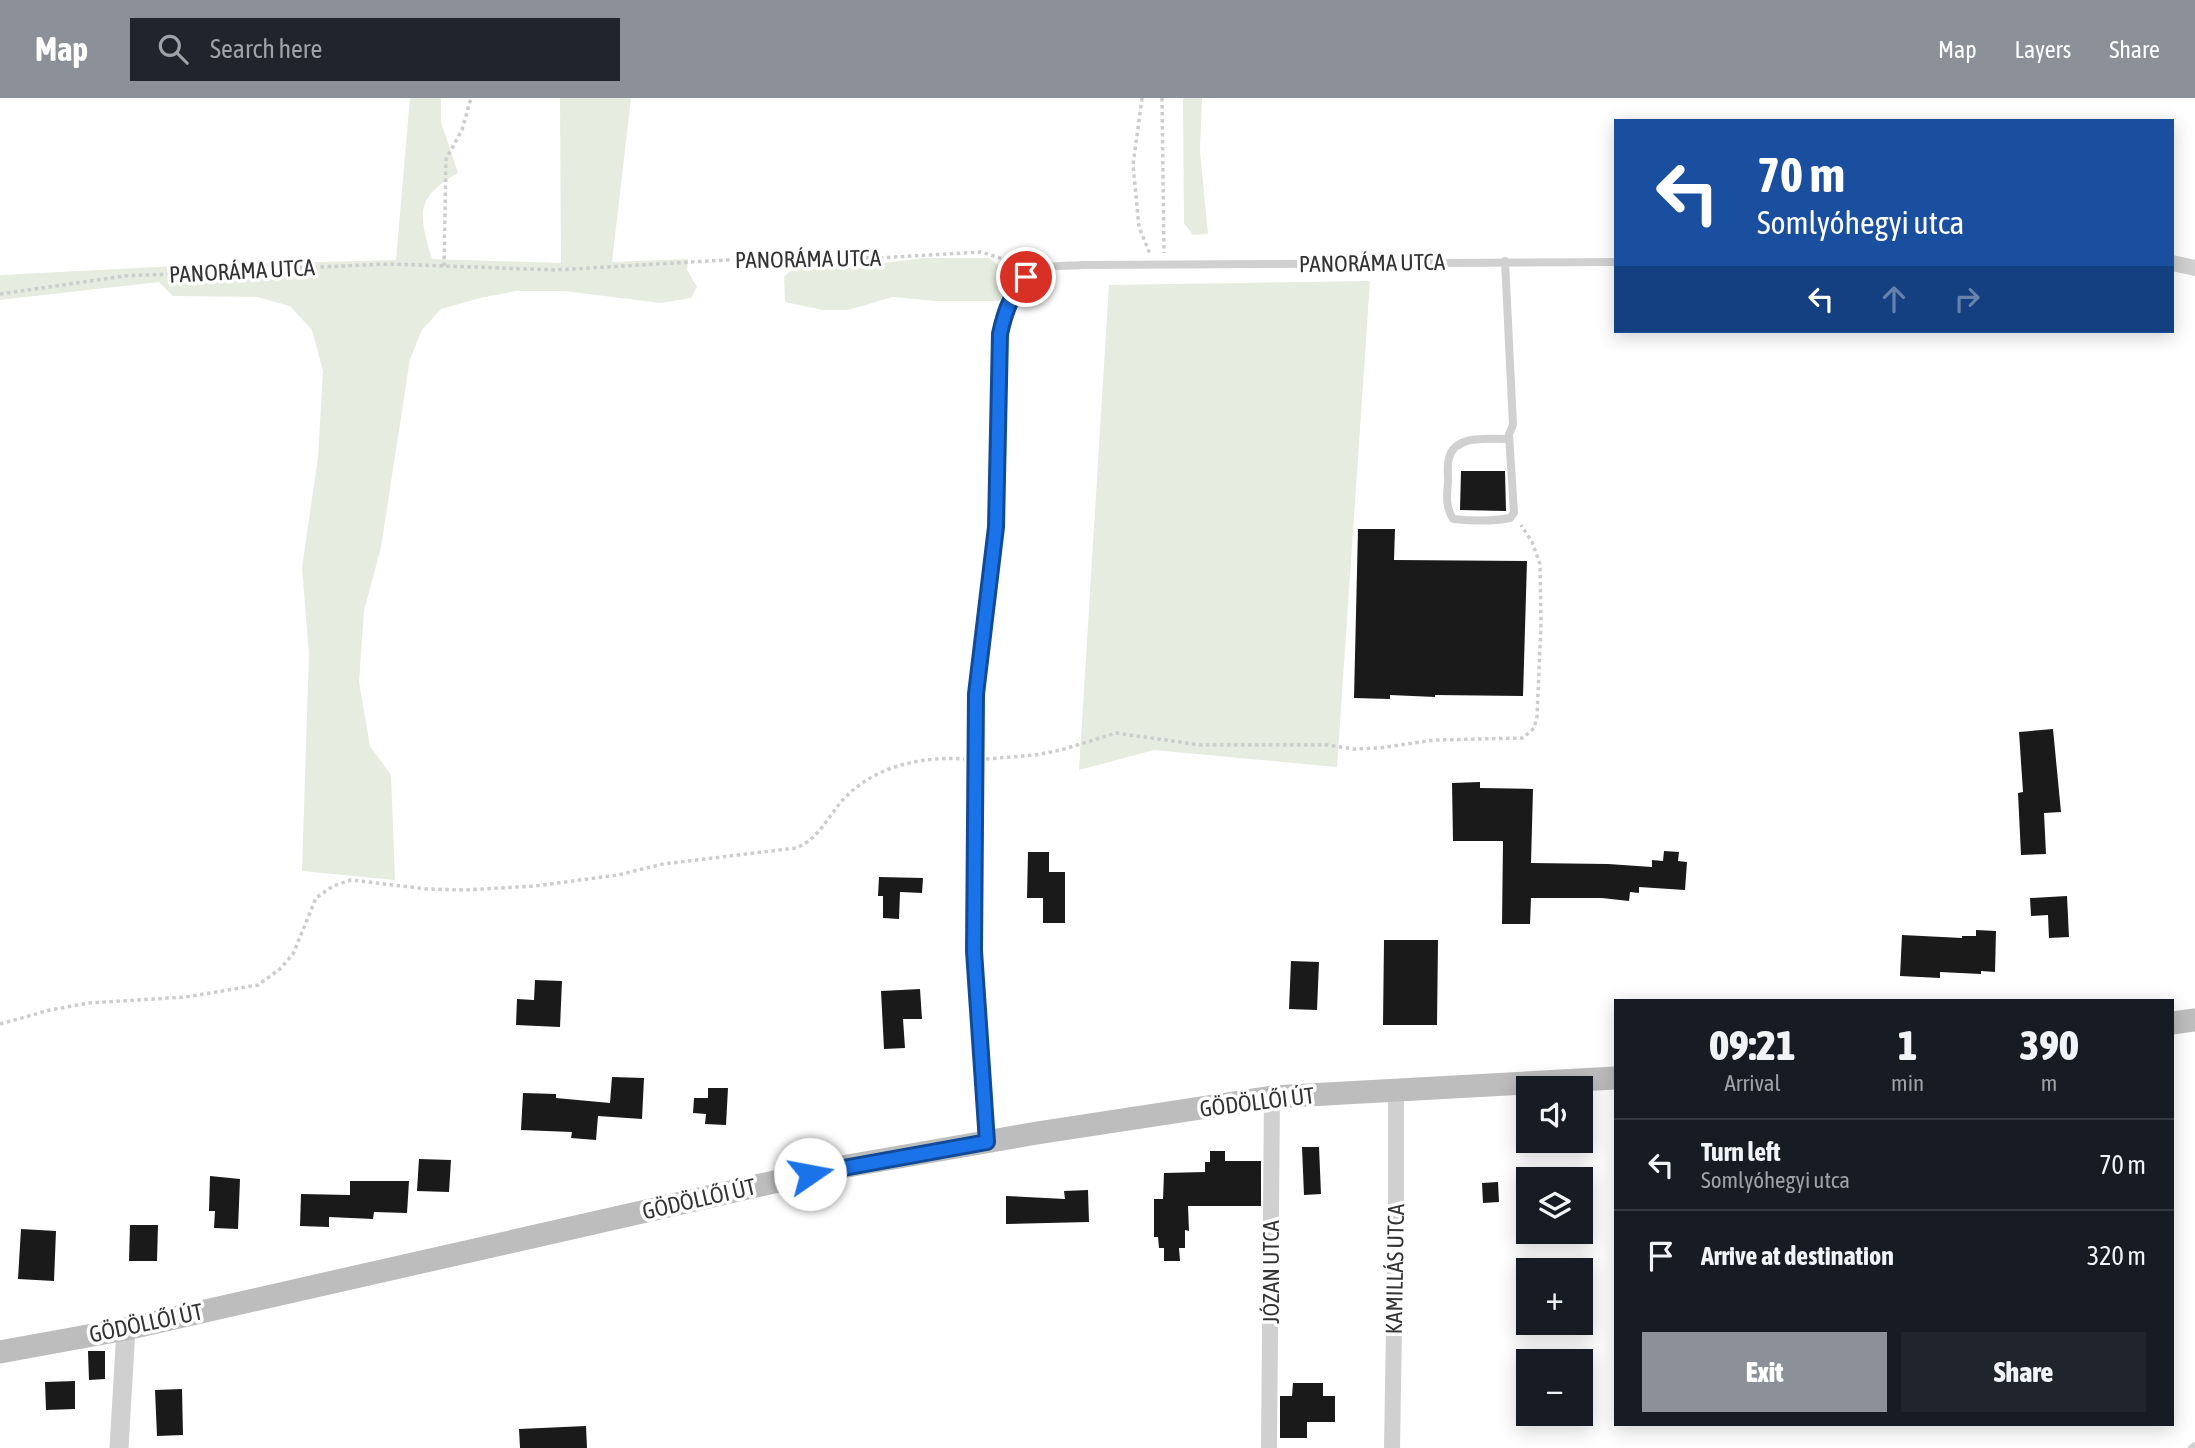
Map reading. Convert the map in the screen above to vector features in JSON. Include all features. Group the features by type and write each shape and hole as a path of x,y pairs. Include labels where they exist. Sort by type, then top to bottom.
{"main road":[{"path":"2174,1023 2195,1020"},
{"name":"GÖDÖLLŐI ÚT","path":"0,1352 126,1329 836,1168 987,1142 1272,1097 1614,1078"}],"street":[{"path":"2174,263 2195,268"},
{"name":"KAMILLÁS UTCA","path":"1392,1448 1396,1090"},
{"name":"JÓZAN UTCA","path":"1269,1448 1272,1097"},
{"path":"119,1448 126,1329"}],"lane":[{"path":"1505,261 1513,425 1509,439 1514,513 1497,521 1454,519 1447,510 1449,457 1454,448 1465,441 1480,438 1509,439"},
{"name":"PANORÁMA UTCA","path":"1036,269 1082,265 1614,262"},
{"path":"987,1142 974,951 976,694 996,527 1000,334 1005,310 1013,293 1036,269"}],"path":[{"path":"443,266 446,159 462,130 471,98"},
{"path":"1142,98 1133,165 1139,227 1150,253 1152,266"},
{"path":"1162,98 1164,266"},
{"name":"PANORÁMA UTCA","path":"0,294 125,276 387,264 555,270 794,256 877,258 981,252 1036,269"},
{"path":"0,1024 50,1010 89,1003 186,997 258,985 280,969 293,954 316,898 333,886 351,880 453,890 535,886 618,875 663,864 796,848 817,835 851,792 888,769 918,760 939,757 977,759 1035,755 1115,733 1200,745 1328,745 1353,750 1434,740 1522,738 1534,728 1537,717 1540,564 1532,542 1512,516"}],"shaded area":[{"path":"410,98 441,98 441,122 458,173 444,182 427,199 423,219 432,259 561,263 560,98 631,98 612,262 688,259 687,270 697,287 691,298 661,303 564,291 516,291 441,309 422,330 410,359 381,547 364,611 359,682 370,746 391,775 395,880 302,871 309,654 302,568 318,457 323,371 312,330 290,306 257,297 173,296 159,282 0,300 0,275 176,266 396,260"},
{"path":"1183,98 1202,98 1200,151 1208,234 1193,235 1184,223"},
{"path":"804,258 835,259 861,266 923,258 989,258 1014,277 999,301 936,301 893,297 848,310 823,310 785,302 784,277"},
{"path":"1370,281 1337,767 1154,750 1079,770 1109,285"}],"building":[{"path":"1461,471 1505,471 1506,511 1460,510"},
{"path":"1358,529 1395,529 1394,560 1527,561 1523,696 1390,695 1390,699 1354,698"},
{"path":"2053,729 2061,812 2044,813 2046,854 2021,855 2018,793 2023,792 2019,732"},
{"path":"1480,782 1480,788 1533,789 1531,863 1652,867 1652,860 1663,861 1664,851 1679,852 1678,861 1687,862 1685,890 1639,887 1639,893 1630,892 1629,901 1602,898 1531,898 1530,924 1502,924 1503,841 1453,841 1452,783"},
{"path":"1028,852 1049,852 1049,872 1065,872 1065,923 1043,923 1043,898 1027,898"},
{"path":"879,877 923,878 922,893 900,892 899,919 883,918 883,896 878,896"},
{"path":"2067,896 2069,937 2049,938 2048,915 2031,916 2030,898"},
{"path":"1976,930 1996,931 1995,972 1940,972 1940,978 1900,976 1902,935 1962,938 1976,936"},
{"path":"1384,940 1438,940 1437,1025 1383,1025"},
{"path":"1291,961 1319,962 1317,1010 1289,1009"},
{"path":"535,980 562,981 560,1027 516,1025 517,999 534,1000"},
{"path":"920,989 922,1019 903,1019 905,1048 884,1049 881,991"},
{"path":"612,1077 644,1078 642,1119 598,1116 596,1140 571,1138 572,1132 521,1130 523,1093 556,1094 556,1098 610,1103"},
{"path":"708,1088 728,1088 726,1125 705,1124 706,1114 693,1113 694,1098 708,1098"},
{"path":"1302,1147 1319,1147 1321,1194 1304,1195"},
{"path":"1210,1151 1225,1151 1225,1161 1261,1161 1261,1206 1188,1206 1189,1231 1185,1230 1185,1248 1179,1248 1180,1261 1164,1261 1164,1248 1159,1248 1158,1237 1154,1237 1154,1199 1163,1199 1164,1173 1205,1172 1205,1162 1210,1162"},
{"path":"419,1159 451,1160 449,1192 417,1191"},
{"path":"210,1176 240,1179 238,1229 214,1228 215,1211 209,1211"},
{"path":"350,1181 409,1181 407,1213 374,1212 373,1219 329,1217 329,1227 300,1226 301,1194 350,1195"},
{"path":"1498,1182 1499,1202 1483,1203 1482,1183"},
{"path":"1088,1190 1089,1222 1006,1224 1006,1196 1065,1199 1064,1191"},
{"path":"130,1225 158,1225 157,1261 129,1261"},
{"path":"21,1229 56,1231 54,1281 18,1279"},
{"path":"88,1351 105,1351 105,1379 89,1380"},
{"path":"75,1381 75,1409 46,1410 45,1382"},
{"path":"1293,1383 1323,1383 1323,1396 1335,1396 1335,1422 1307,1422 1307,1438 1280,1438 1280,1396 1292,1396"},
{"path":"182,1389 183,1435 157,1436 155,1390"},
{"path":"586,1426 587,1448 520,1448 519,1429"}],"route":[{"path":"810,1174 987,1142 974,951 976,694 996,527 1000,334 1005,310 1013,293 1026,277"}]}
